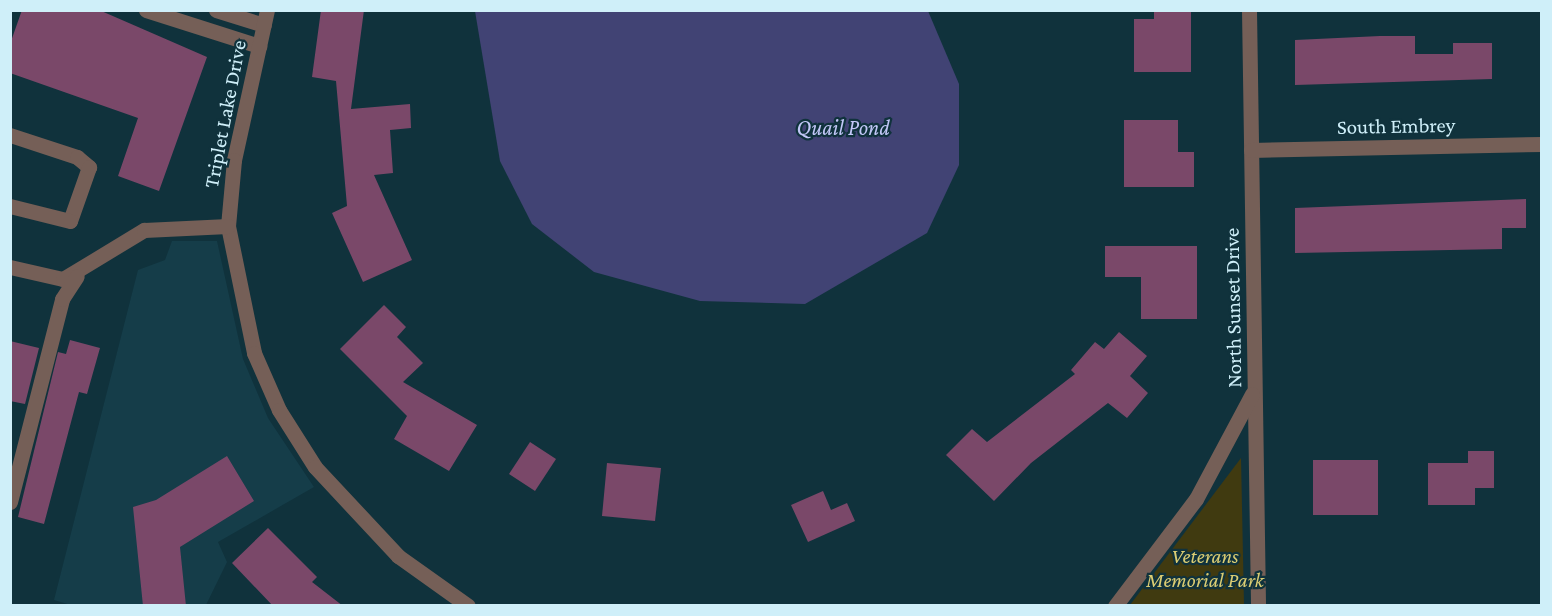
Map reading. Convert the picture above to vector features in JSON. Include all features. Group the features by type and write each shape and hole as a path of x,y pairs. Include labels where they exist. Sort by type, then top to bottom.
{"street":[{"path":"146,10 259,46"},
{"name":"Triplet Lake Drive","path":"216,10 265,18 234,160 228,226 254,353 279,410 315,467 398,556 468,606"},
{"name":"North Sunset Drive","path":"1249,10 1258,606"},
{"path":"10,135 76,157 89,167 70,221 10,206"},
{"name":"South Embrey","path":"1251,150 1542,144"},
{"path":"10,267 55,280 76,276 144,230 228,226"},
{"path":"10,502 62,299 76,276"},
{"path":"1114,606 1196,499 1255,389"}],"shaded area":[{"path":"172,241 217,241 243,359 268,418 314,487 218,542 227,562 206,605 74,606 54,600 138,270 165,260"}],"green space":[{"name":"Veterans Memorial Park","path":"1241,458 1244,605 1130,605"}],"water":[{"name":"Quail Pond","path":"475,11 928,11 959,84 959,165 927,233 805,304 700,301 594,272 532,224 500,161"}],"building":[{"path":"22,10 99,10 207,57 159,191 118,176 138,118 10,73 10,44"},
{"path":"321,10 364,10 351,109 410,104 411,128 390,130 393,173 374,175 412,260 363,282 332,213 347,206 336,81 312,77"},
{"path":"1154,10 1191,10 1191,72 1134,72 1134,19 1154,19"},
{"path":"1415,36 1415,54 1453,54 1453,43 1492,43 1492,79 1295,85 1295,40"},
{"path":"1124,120 1178,120 1178,152 1194,152 1194,187 1124,187"},
{"path":"1526,199 1526,228 1502,228 1502,249 1295,253 1295,208"},
{"path":"1105,246 1197,246 1197,319 1141,319 1141,277 1105,277"},
{"path":"384,305 406,327 397,337 423,363 403,382 477,425 449,471 394,439 407,416 340,349"},
{"path":"1119,332 1147,356 1130,376 1148,393 1127,418 1108,403 1031,463 994,501 946,455 972,429 987,442 1075,374 1071,370 1095,342 1104,349"},
{"path":"70,340 100,348 87,394 79,392 44,524 18,517 58,352 66,354"},
{"path":"10,341 39,348 25,404 10,401"},
{"path":"530,442 556,459 535,491 509,474"},
{"path":"1468,451 1494,451 1494,488 1475,488 1475,505 1428,505 1428,463 1468,463"},
{"path":"227,456 254,501 180,547 186,606 143,606 133,507 156,500"},
{"path":"1313,460 1378,460 1378,515 1313,515"},
{"path":"607,463 661,468 655,521 602,516"},
{"path":"823,491 831,510 847,503 855,521 808,542 791,505"},
{"path":"268,528 317,577 312,582 343,606 273,606 232,563"}]}
